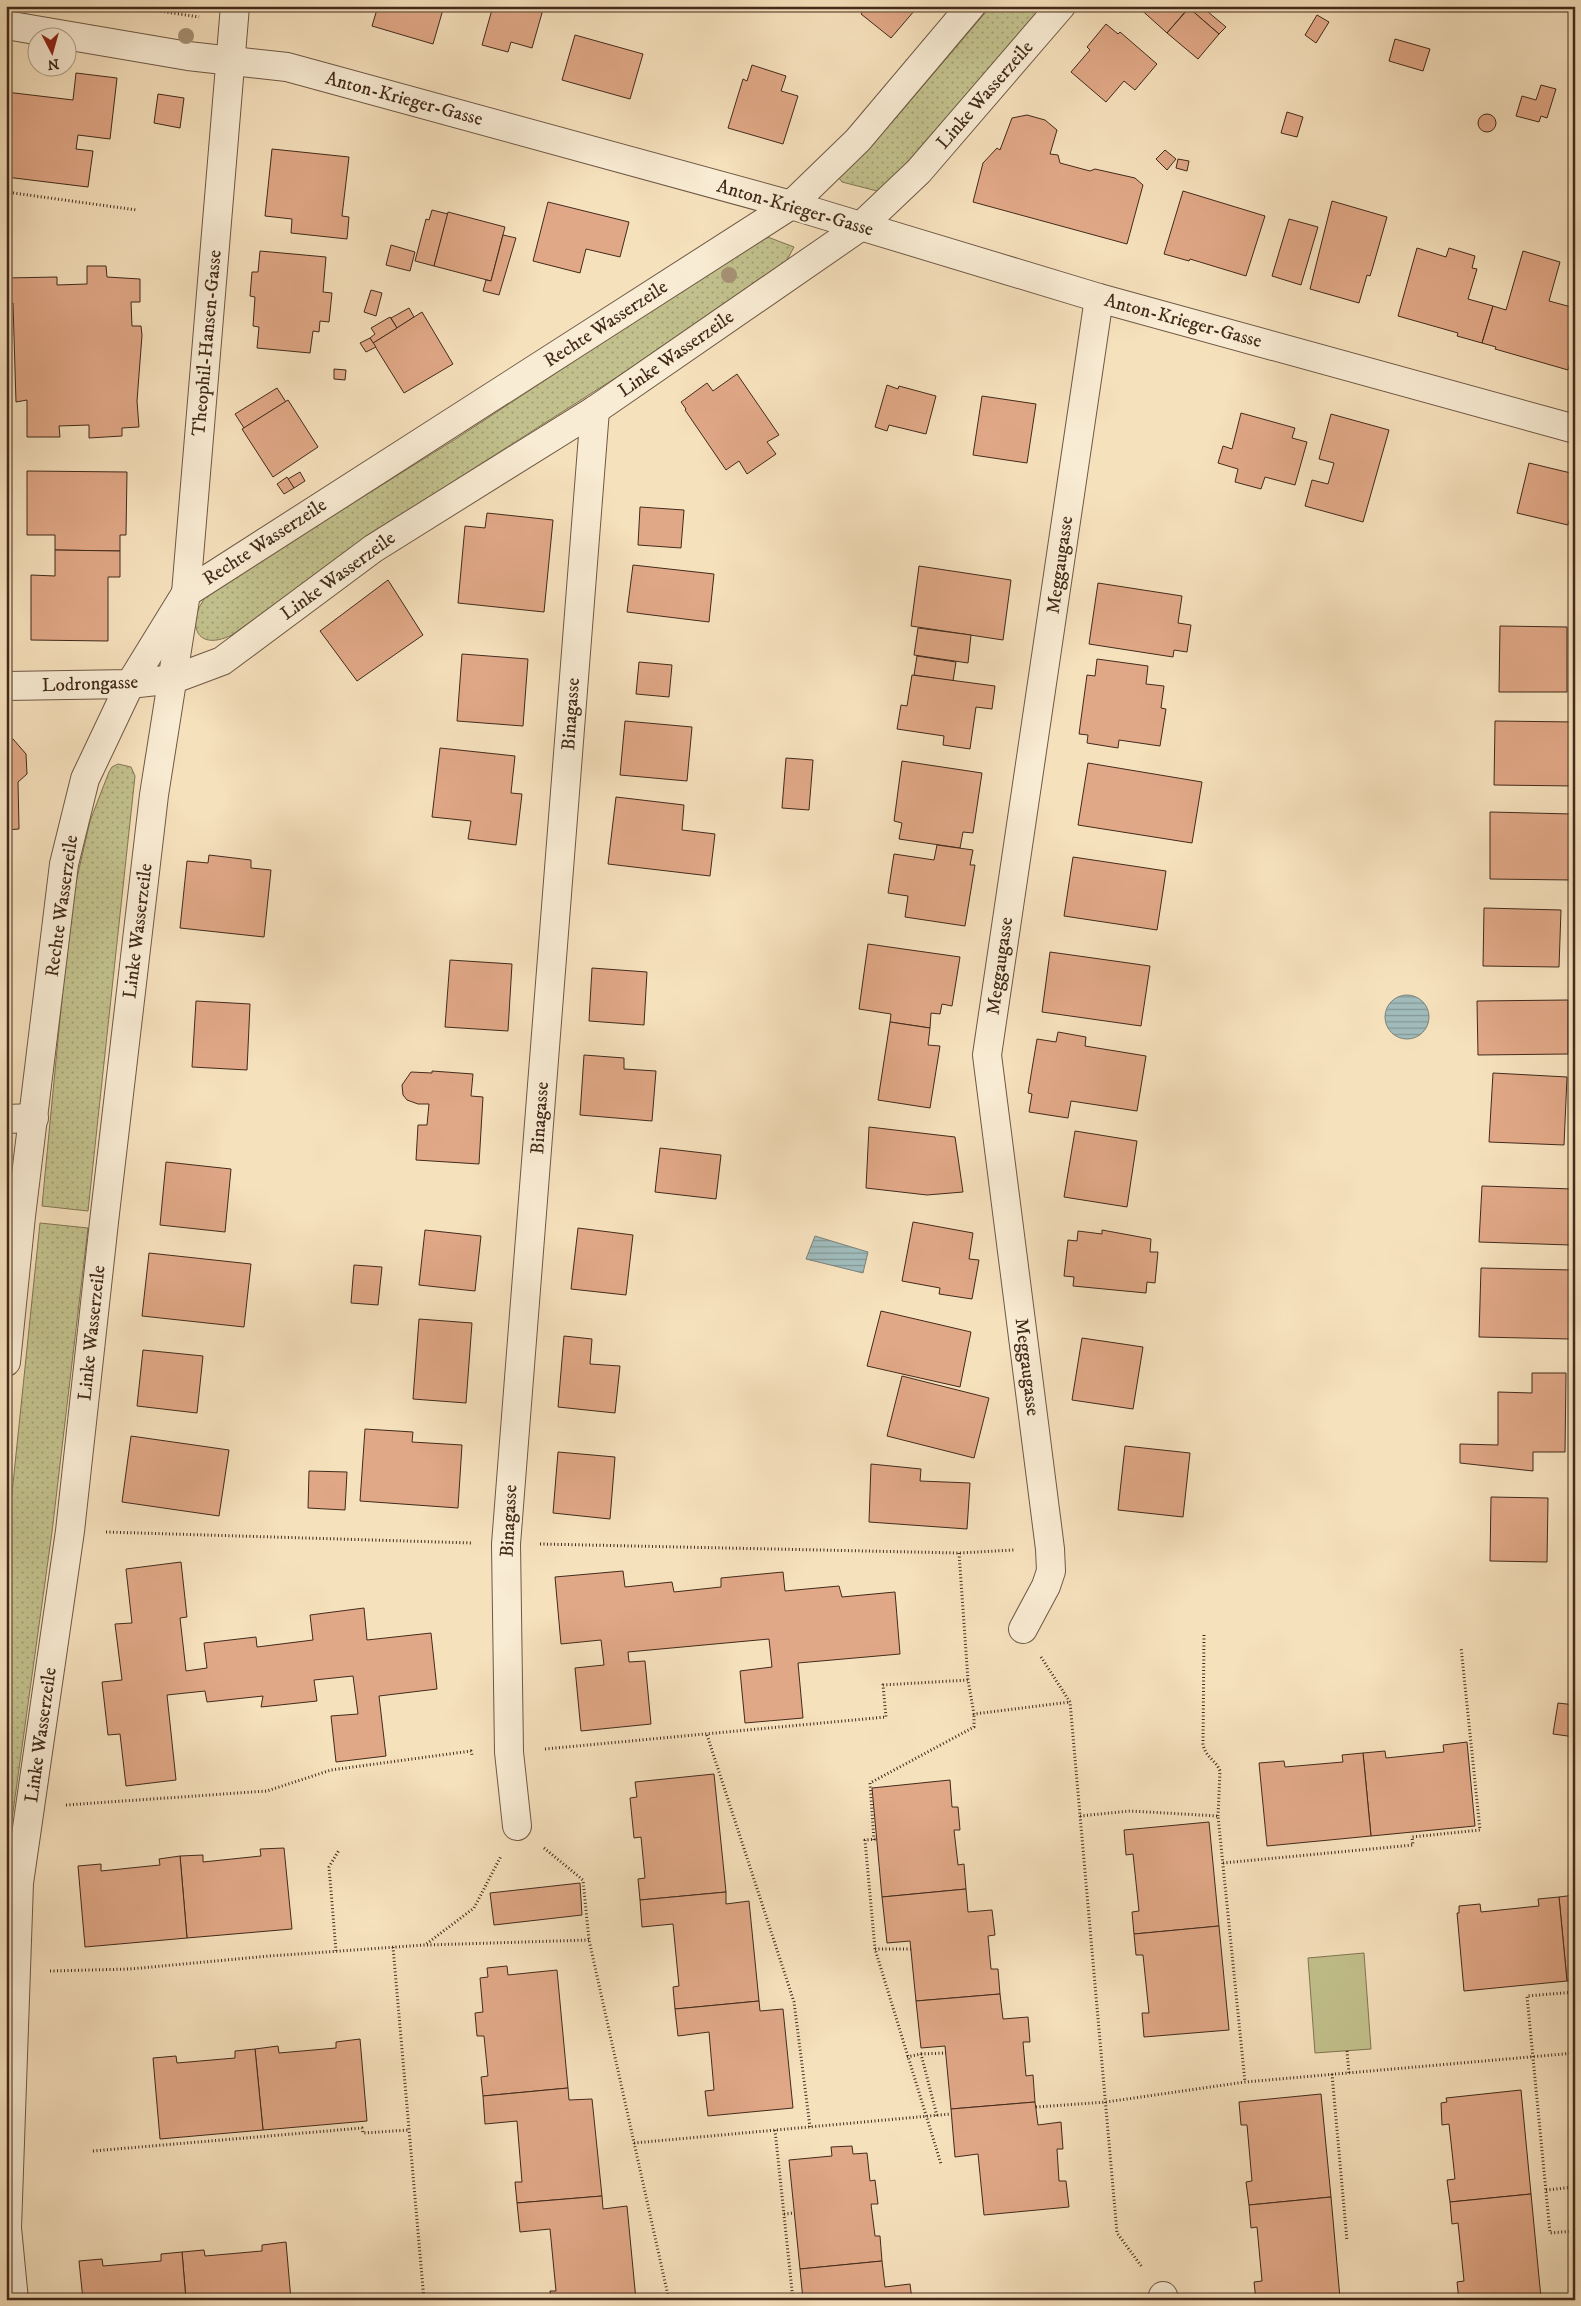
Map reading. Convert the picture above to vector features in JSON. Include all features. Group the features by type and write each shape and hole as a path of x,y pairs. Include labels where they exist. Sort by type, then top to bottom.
{"street":[{"name":"Rechte Wasserzeile","path":"6,1362 21,1216 64,864 85,779 130,684 186,593 791,205 858,140 971,6"},
{"name":"Linke Wasserzeile","path":"14,2300 7,2228 20,1883 70,1531 102,1232 154,795 174,679 222,661 374,548 595,410 860,227 919,171 1061,6"},
{"name":"Theophil-Hansen-Gasse","path":"174,679 186,593 234,14"},
{"name":"Anton-Krieger-Gasse","path":"6,25 188,56 287,67 791,205 1099,298 1575,429"},
{"name":"Meggaugasse","path":"1023,1629 1051,1571 1050,1549 987,1055 1099,298"},
{"name":"Binagasse","path":"517,1826 510,1756 506,1544 595,410"},
{"name":"Lodrongasse","path":"6,686 130,684 174,679"},
{"path":"6,1119 34,1118"}],"path":[{"path":"126,6 234,14"},
{"path":"6,192 137,210"},
{"path":"70,1531 506,1544 959,1553 1050,1549"},
{"path":"941,2164 875,1949 865,1840 875,1839 870,1783 974,1727 974,1714 968,1680 959,1553"},
{"path":"1023,1629 1070,1702 1117,2232 1163,2298"},
{"path":"1204,1635 1203,1744 1207,1756 1218,1766 1220,1771 1218,1816 1245,2082"},
{"path":"1223,1863 1413,1845 1412,1837 1480,1830 1461,1647"},
{"path":"30,1807 267,1791 331,1770 471,1751 473,1763 510,1756 886,1717 884,1685 968,1680"},
{"path":"974,1714 1070,1702"},
{"path":"707,1736 794,2002 810,2127"},
{"path":"1080,1816 1130,1811 1218,1816"},
{"path":"425,1945 474,1908 517,1826 583,1880 588,1940 669,2300"},
{"path":"336,1951 329,1868 339,1850"},
{"path":"16,1971 70,1972 130,1969 393,1947 588,1940"},
{"path":"393,1947 424,2300"},
{"path":"875,1949 911,1949"},
{"path":"1575,1992 1527,1996 1550,2234 1575,2231"},
{"path":"1347,2051 1349,2073"},
{"path":"907,2056 946,2052"},
{"path":"1036,2107 1106,2102 1245,2082 1575,2053"},
{"path":"921,2054 937,2116"},
{"path":"1332,2074 1347,2241"},
{"path":"634,2143 951,2114"},
{"path":"93,2151 362,2128 363,2133 409,2130"},
{"path":"775,2130 793,2300"},
{"path":"1546,2190 1575,2187"},
{"path":"784,2214 794,2212"}],"shaded area":[{"path":"991,6 1043,6 881,192 842,182 839,178 841,174 894,120"},
{"path":"765,236 794,247 787,260 620,375 385,525 232,635 219,640 208,640 201,637 197,630 197,613 209,593 454,440"},
{"path":"118,764 131,767 135,776 88,1211 42,1206 71,904 90,821 109,772 112,767"},
{"path":"40,1223 88,1228 52,1532 6,1862 6,1551"},
{"path":"1364,1953 1371,2049 1315,2053 1308,1958"}],"water":[{"path":"1411,995 1423,1001 1428,1008 1428,1026 1423,1033 1416,1038 1403,1039 1395,1036 1388,1029 1385,1013 1388,1005 1395,998"},
{"path":"815,1236 868,1252 863,1273 806,1259"}],"building":[{"path":"378,6 444,6 433,44 372,26"},
{"path":"493,6 544,6 532,48 511,42 508,52 482,45"},
{"path":"867,6 910,6 915,10 891,38 861,14"},
{"path":"1137,6 1190,6 1167,33"},
{"path":"1190,6 1201,6 1226,27 1219,34 1189,8"},
{"path":"1189,8 1219,34 1198,59 1167,33"},
{"path":"1317,15 1329,22 1316,43 1305,35"},
{"path":"1106,24 1118,34 1120,32 1157,64 1135,90 1124,81 1106,102 1071,72 1090,50 1087,47"},
{"path":"575,35 643,54 630,99 562,80"},
{"path":"1395,39 1430,49 1423,71 1389,61"},
{"path":"752,65 786,76 781,91 798,96 783,144 728,128 743,79 747,81"},
{"path":"78,73 117,78 110,139 78,135 76,149 93,151 88,187 6,177 6,92 73,100 75,78 78,78"},
{"path":"1541,85 1556,89 1547,118 1541,116 1539,122 1516,116 1522,96 1536,100"},
{"path":"158,94 184,98 180,128 154,123"},
{"path":"1287,112 1303,117 1297,137 1281,133"},
{"path":"1487,114 1493,117 1496,123 1493,129 1487,132 1481,129 1478,123 1481,117"},
{"path":"1027,115 1045,120 1057,130 1050,154 1058,155 1060,163 1090,171 1095,169 1135,178 1143,185 1127,244 973,202 983,163 997,148 1000,150 1012,118"},
{"path":"272,149 349,157 342,216 349,217 347,239 291,233 292,219 265,216"},
{"path":"1165,150 1176,159 1167,170 1156,159"},
{"path":"1178,159 1189,161 1187,171 1176,168"},
{"path":"1183,191 1265,216 1246,276 1190,259 1189,261 1164,254"},
{"path":"1332,201 1387,217 1372,270 1370,276 1367,275 1359,303 1310,289"},
{"path":"548,202 629,222 620,257 586,249 580,273 533,261"},
{"path":"432,210 448,214 434,266 415,261 426,219 429,220"},
{"path":"448,212 505,227 491,281 434,266"},
{"path":"1289,219 1318,227 1301,285 1272,276"},
{"path":"503,235 516,238 499,295 483,291 486,280 491,281"},
{"path":"391,245 415,252 410,271 386,265"},
{"path":"1417,248 1446,257 1449,248 1475,256 1472,268 1477,269 1468,299 1493,306 1482,343 1457,336 1458,333 1398,316"},
{"path":"260,251 326,257 323,292 332,293 329,322 320,321 319,332 313,331 310,353 257,348 259,327 253,326 255,297 250,296 252,272 258,272"},
{"path":"1523,251 1560,262 1549,301 1575,308 1575,345 1568,370 1495,349 1496,347 1482,343 1493,306 1506,310"},
{"path":"87,266 106,266 107,277 140,279 140,302 131,302 132,326 141,326 142,335 137,401 139,427 122,428 122,436 89,438 89,425 59,426 60,437 27,437 27,400 16,402 13,303 6,304 6,278 57,277 57,285 87,284"},
{"path":"371,290 382,293 376,316 364,312"},
{"path":"409,308 414,317 397,328 391,318"},
{"path":"422,312 453,364 404,393 373,343"},
{"path":"390,317 397,328 373,343 370,338 375,334 371,328"},
{"path":"370,338 376,347 366,352 360,343"},
{"path":"334,369 346,370 345,380 334,379"},
{"path":"737,374 779,435 767,442 776,454 747,474 739,461 726,470 681,402 707,383 713,391"},
{"path":"887,385 898,389 899,386 936,396 926,434 889,425 887,431 875,427"},
{"path":"277,388 286,402 244,428 235,414"},
{"path":"982,396 1036,404 1027,463 973,455"},
{"path":"288,400 318,447 273,477 242,429"},
{"path":"1241,413 1295,428 1292,438 1307,442 1295,485 1265,477 1261,489 1235,482 1238,469 1218,463 1223,446 1232,449"},
{"path":"1331,414 1389,430 1363,522 1305,506 1312,480 1328,484 1334,463 1319,459"},
{"path":"1529,463 1575,474 1575,496 1568,525 1517,513"},
{"path":"27,471 127,472 126,535 120,535 120,551 55,550 55,535 27,535"},
{"path":"300,472 305,481 294,488 288,479"},
{"path":"287,477 294,488 284,494 277,484"},
{"path":"640,507 684,510 681,548 638,545"},
{"path":"487,513 553,520 544,612 458,603 465,526 485,528"},
{"path":"55,550 120,551 120,577 108,577 108,641 31,640 31,575 55,576"},
{"path":"633,565 714,574 709,622 627,612"},
{"path":"919,566 1011,580 1003,640 911,626"},
{"path":"388,580 423,635 357,681 320,631"},
{"path":"1098,583 1182,596 1178,623 1191,625 1187,652 1174,650 1173,657 1089,644"},
{"path":"1500,626 1567,627 1567,692 1499,692"},
{"path":"918,628 971,635 968,663 914,655"},
{"path":"462,654 528,659 523,726 457,721"},
{"path":"917,656 956,662 953,681 914,675"},
{"path":"1097,659 1148,666 1146,684 1164,686 1161,708 1166,709 1160,746 1119,740 1118,748 1087,743 1088,735 1079,734 1087,675 1095,676"},
{"path":"639,662 672,665 669,697 636,694"},
{"path":"912,675 995,686 992,709 976,707 970,749 943,745 944,736 897,729 901,705 907,706"},
{"path":"625,721 692,727 687,781 620,775"},
{"path":"1495,721 1575,722 1575,786 1494,785"},
{"path":"6,739 13,739 26,754 27,774 18,782 19,829 6,830"},
{"path":"440,748 515,756 511,793 522,794 516,845 468,839 471,821 432,817"},
{"path":"786,758 813,760 809,810 782,808"},
{"path":"902,761 982,773 973,833 963,832 960,848 899,839 902,823 894,821"},
{"path":"1088,763 1202,782 1192,843 1078,825"},
{"path":"616,797 684,805 682,830 715,834 710,876 608,864"},
{"path":"1490,812 1572,814 1572,880 1490,879"},
{"path":"937,845 973,850 970,865 975,865 965,926 905,917 908,896 888,893 894,854 934,860"},
{"path":"209,855 251,860 251,868 271,870 264,937 180,928 187,861 208,863"},
{"path":"1073,857 1166,871 1157,930 1064,916"},
{"path":"1484,908 1561,910 1559,967 1483,966"},
{"path":"868,944 960,957 952,1006 942,1004 940,1014 931,1013 930,1028 890,1022 891,1014 859,1009"},
{"path":"1050,952 1150,966 1141,1026 1042,1012"},
{"path":"450,960 512,964 508,1031 445,1027"},
{"path":"592,968 647,972 644,1025 589,1021"},
{"path":"1568,1000 1568,1054 1478,1055 1477,1001"},
{"path":"196,1001 250,1004 247,1070 192,1067"},
{"path":"890,1022 930,1028 928,1045 940,1046 930,1108 878,1100"},
{"path":"1058,1032 1086,1037 1085,1046 1146,1056 1137,1111 1071,1101 1068,1118 1029,1112 1032,1094 1028,1093 1037,1039 1056,1042"},
{"path":"584,1055 624,1058 624,1069 656,1071 652,1121 580,1115"},
{"path":"432,1071 473,1074 471,1096 483,1097 479,1164 416,1160 418,1125 427,1125 429,1104 418,1104 407,1100 403,1095 402,1085 411,1072 432,1073"},
{"path":"1493,1073 1567,1077 1564,1145 1489,1142"},
{"path":"869,1127 955,1137 963,1192 927,1195 866,1188"},
{"path":"1075,1131 1137,1141 1127,1207 1064,1197"},
{"path":"660,1148 721,1155 716,1199 655,1192"},
{"path":"166,1162 231,1169 225,1232 160,1225"},
{"path":"1482,1186 1573,1189 1570,1245 1479,1242"},
{"path":"913,1222 973,1233 969,1259 979,1260 972,1299 939,1294 940,1288 902,1281"},
{"path":"578,1228 633,1235 626,1295 571,1289"},
{"path":"425,1230 481,1236 475,1291 419,1285"},
{"path":"1102,1230 1151,1239 1150,1252 1158,1252 1155,1283 1147,1282 1146,1293 1073,1286 1074,1277 1064,1276 1068,1240 1077,1241 1078,1231 1102,1234"},
{"path":"149,1253 251,1264 244,1327 142,1316"},
{"path":"354,1265 382,1267 378,1305 351,1303"},
{"path":"1481,1268 1572,1270 1570,1339 1479,1337"},
{"path":"881,1311 971,1332 960,1387 867,1366"},
{"path":"419,1319 472,1323 466,1403 413,1399"},
{"path":"564,1336 592,1339 590,1364 620,1366 615,1413 558,1407"},
{"path":"1082,1338 1143,1347 1133,1409 1072,1400"},
{"path":"143,1350 203,1356 197,1413 137,1406"},
{"path":"1532,1373 1566,1373 1565,1452 1533,1452 1533,1471 1460,1463 1460,1444 1498,1445 1498,1392 1532,1393"},
{"path":"902,1376 989,1398 974,1458 887,1436"},
{"path":"365,1429 413,1432 412,1442 462,1445 458,1508 360,1501"},
{"path":"131,1436 229,1450 219,1516 122,1502"},
{"path":"1125,1446 1190,1453 1183,1517 1118,1510"},
{"path":"558,1452 615,1457 610,1519 553,1513"},
{"path":"871,1464 921,1469 920,1481 970,1483 967,1529 869,1522"},
{"path":"309,1471 347,1472 345,1510 308,1508"},
{"path":"1491,1497 1548,1498 1547,1562 1490,1561"},
{"path":"181,1562 187,1617 180,1618 186,1671 207,1668 204,1643 256,1637 257,1647 313,1640 310,1615 364,1608 367,1640 431,1633 437,1689 379,1696 386,1756 336,1762 331,1716 358,1714 353,1676 314,1680 317,1701 261,1707 263,1696 207,1702 205,1691 167,1695 176,1780 126,1786 120,1734 108,1735 102,1682 122,1680 115,1624 132,1623 126,1569"},
{"path":"623,1571 625,1587 672,1582 674,1592 721,1587 721,1578 783,1572 785,1591 839,1586 842,1597 895,1592 900,1654 798,1663 803,1718 745,1723 740,1671 772,1667 769,1639 628,1652 629,1662 645,1661 651,1724 581,1731 575,1668 604,1665 601,1640 561,1644 555,1577"},
{"path":"1558,1703 1575,1705 1575,1737 1553,1734"},
{"path":"1467,1742 1475,1826 1371,1836 1363,1753 1385,1751 1386,1758 1444,1752 1443,1745"},
{"path":"1363,1753 1371,1836 1267,1846 1259,1763 1284,1761 1285,1767 1343,1762 1342,1755"},
{"path":"714,1774 726,1892 640,1900 638,1879 645,1878 641,1837 634,1838 630,1798 637,1797 635,1782"},
{"path":"950,1780 952,1807 958,1807 960,1830 954,1830 958,1865 964,1864 966,1889 882,1897 872,1788"},
{"path":"1209,1822 1219,1926 1134,1934 1132,1912 1139,1911 1133,1854 1126,1855 1124,1830"},
{"path":"284,1848 292,1929 187,1938 180,1856 203,1855 203,1862 261,1856 260,1849"},
{"path":"180,1856 187,1938 85,1947 78,1866 101,1864 101,1871 160,1865 159,1859"},
{"path":"580,1883 582,1915 494,1925 490,1893"},
{"path":"966,1889 968,1912 992,1910 995,1935 988,1936 991,1969 998,1969 1000,1994 916,2001 910,1941 887,1943 882,1897"},
{"path":"726,1892 726,1904 749,1901 759,2001 675,2009 673,1987 679,1986 673,1924 642,1927 640,1900"},
{"path":"1575,1895 1575,1980 1567,1981 1559,1897"},
{"path":"1559,1897 1567,1981 1464,1991 1457,1913 1459,1913 1459,1906 1480,1904 1481,1912 1539,1906 1538,1899"},
{"path":"1219,1926 1229,2030 1144,2037 1142,2013 1149,2013 1143,1955 1136,1955 1134,1934"},
{"path":"507,1966 508,1975 557,1970 568,2088 483,2096 481,2077 488,2076 484,2036 477,2036 475,2013 483,2012 480,1978 488,1977 487,1968"},
{"path":"1000,1994 1003,2019 1028,2017 1030,2042 1023,2042 1026,2076 1033,2075 1035,2102 951,2109 945,2046 921,2048 916,2001"},
{"path":"759,2001 760,2011 783,2009 793,2108 708,2116 705,2091 714,2090 709,2032 678,2036 675,2009"},
{"path":"360,2039 367,2121 263,2130 255,2049 278,2046 279,2053 336,2048 336,2042"},
{"path":"255,2049 263,2130 160,2139 153,2058 176,2056 177,2063 235,2058 235,2051"},
{"path":"568,2088 569,2100 592,2099 602,2196 517,2203 515,2182 522,2182 517,2121 485,2124 483,2096"},
{"path":"1521,2090 1531,2194 1450,2202 1447,2180 1455,2179 1449,2124 1442,2125 1441,2103 1447,2102 1446,2098"},
{"path":"1321,2094 1331,2197 1249,2205 1246,2182 1252,2181 1247,2125 1241,2125 1239,2102"},
{"path":"1035,2102 1038,2125 1061,2122 1063,2149 1057,2149 1059,2181 1066,2181 1069,2207 984,2215 978,2154 955,2157 951,2109"},
{"path":"852,2146 853,2154 867,2153 870,2181 875,2180 878,2204 871,2204 875,2236 880,2236 882,2261 800,2269 789,2160 832,2156 831,2147"},
{"path":"1531,2194 1541,2298 1459,2300 1457,2282 1464,2281 1458,2223 1452,2224 1450,2202"},
{"path":"602,2196 603,2209 627,2206 636,2300 551,2300 550,2291 556,2291 550,2229 520,2232 517,2203"},
{"path":"1331,2197 1340,2298 1256,2300 1254,2282 1262,2281 1257,2227 1251,2228 1249,2205"},
{"path":"286,2242 291,2300 186,2300 182,2252 204,2250 205,2256 262,2251 262,2245"},
{"path":"182,2252 186,2300 83,2300 79,2261 102,2259 103,2266 161,2261 161,2254"},
{"path":"882,2261 885,2287 910,2284 912,2300 803,2300 800,2269"},
{"path":"1093,2296 1093,2300 1059,2300"}]}
